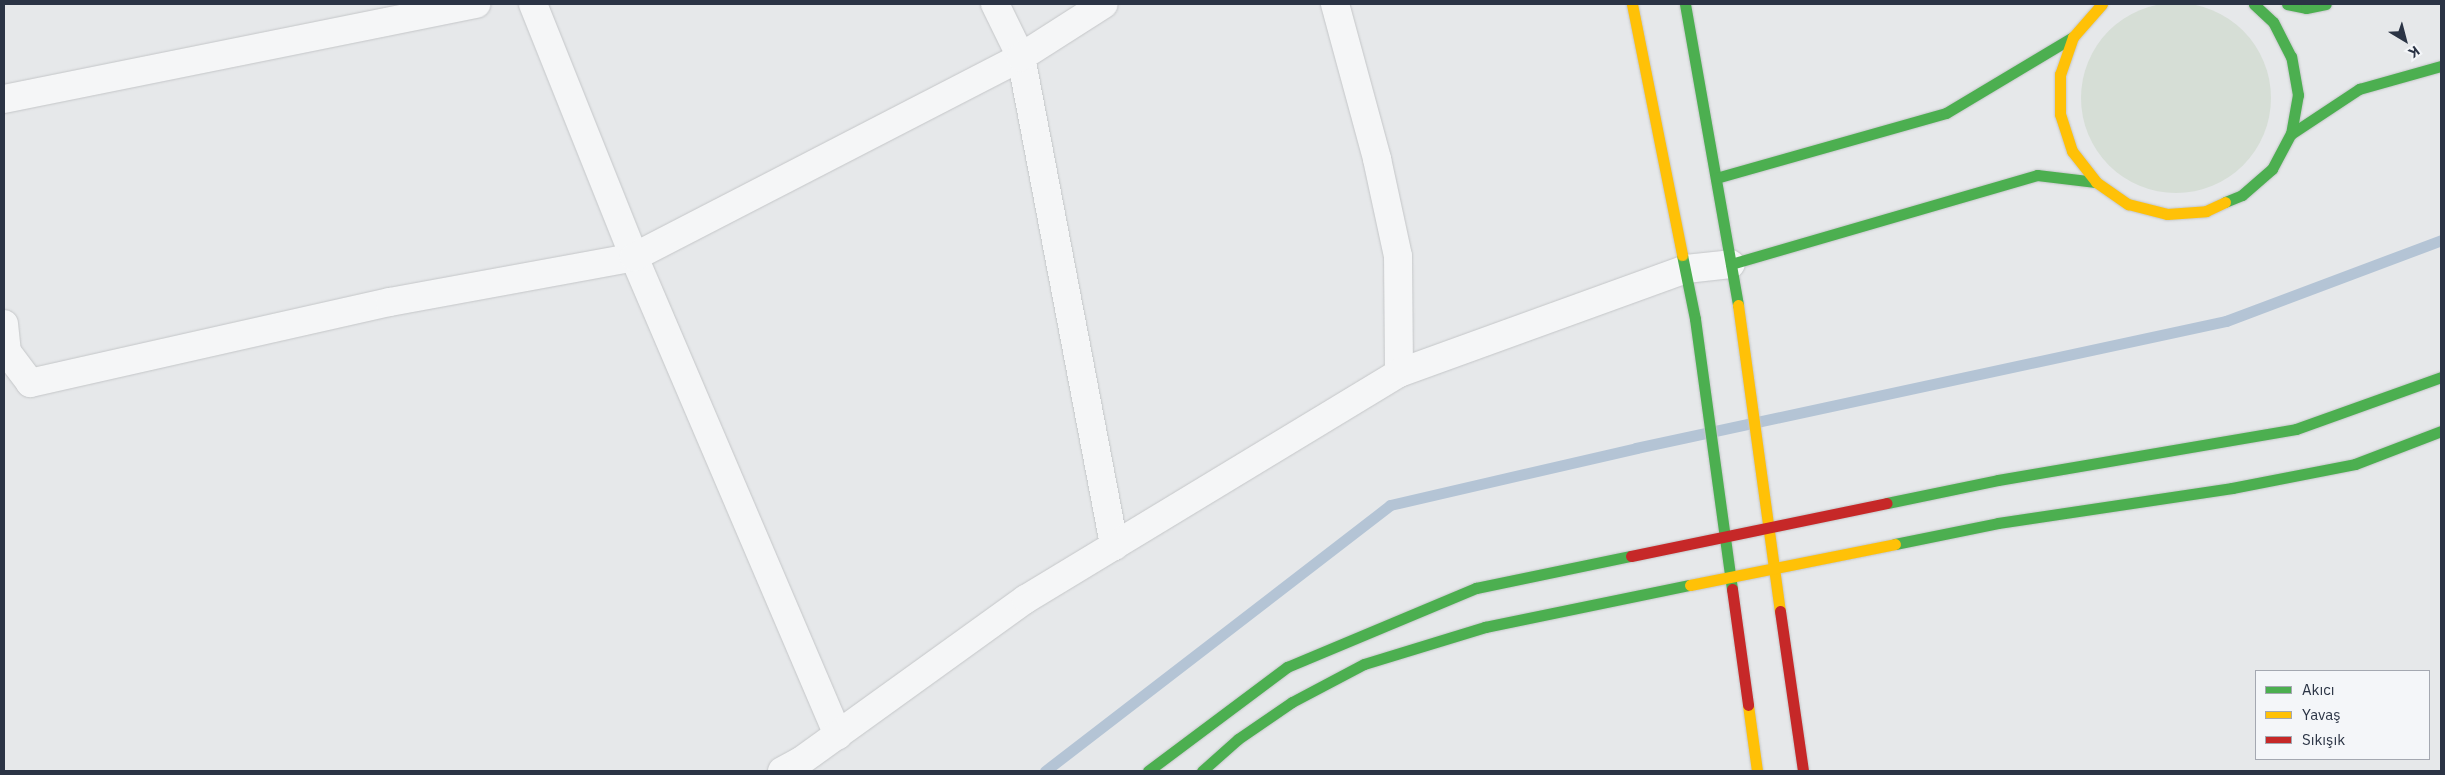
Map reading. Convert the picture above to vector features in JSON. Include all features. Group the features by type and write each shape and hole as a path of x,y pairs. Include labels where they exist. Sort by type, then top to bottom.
{"street":[{"path":"4,99 477,4"},
{"path":"533,4 634,257 838,735"},
{"path":"995,4 1021,57 1114,546"},
{"path":"4,324 7,352 30,383 390,302 634,257 1021,57 1104,4"},
{"path":"1335,4 1377,159 1398,256 1399,373"},
{"path":"1632,4 1695,319 1756,771"},
{"path":"1685,4 1742,328 1767,526 1803,771"},
{"path":"1716,178 1946,113 2073,37 2102,4"},
{"path":"2073,37 2060,74 2060,114 2072,151 2096,182 2128,204 2166,214 2206,211 2242,195 2272,169 2291,134 2298,96 2291,57 2273,22 2254,4"},
{"path":"2288,4 2306,8 2326,4"},
{"path":"2291,134 2358,89 2441,66"},
{"path":"782,771 838,735 1026,598 1399,373 1686,269 1731,264 2037,175 2096,182"},
{"path":"1148,771 1286,667 1476,588 1725,538 1767,526 1998,480 2296,429 2441,377"},
{"path":"1202,771 1238,739 1292,702 1364,664 1485,627 1998,523 2232,488 2354,464 2441,431"}],"shaded area":[{"path":"2167,3 2185,3 2204,7 2221,14 2243,31 2255,45 2264,62 2271,89 2271,107 2264,134 2255,151 2243,165 2221,182 2204,189 2185,193 2167,193 2148,189 2131,182 2109,165 2097,151 2085,126 2081,107 2081,89 2085,70 2092,53 2109,31 2123,19 2148,7"}],"waterway":[{"path":"1045,771 1390,505 1636,448 2226,321 2441,240"}],"traffic: fast":[{"path":"1685,4 1738,305"},
{"path":"2225,202 2242,195 2272,169 2291,134 2298,95 2291,57 2273,22 2254,4"},
{"path":"2287,4 2306,8 2326,4"},
{"path":"1716,178 1946,113 2073,37"},
{"path":"2291,134 2359,89 2441,66"},
{"path":"1731,264 2037,175 2096,182"},
{"path":"1682,255 1695,319 1732,589"},
{"path":"1887,503 1998,480 2296,429 2441,377"},
{"path":"1895,544 1998,523 2232,488 2355,464 2441,431"},
{"path":"1148,771 1287,667 1476,588 1631,556"},
{"path":"1202,771 1238,739 1292,702 1364,664 1485,627 1690,585"}],"traffic: slow":[{"path":"1632,4 1682,255"},
{"path":"2102,4 2073,37 2060,74 2060,114 2072,151 2096,182 2128,204 2167,214 2206,211 2225,202"},
{"path":"1738,305 1780,611"},
{"path":"1690,585 1895,544"},
{"path":"1748,705 1757,771"}],"traffic: jam":[{"path":"1631,556 1887,503"},
{"path":"1732,589 1748,705"},
{"path":"1780,611 1803,771"}]}
